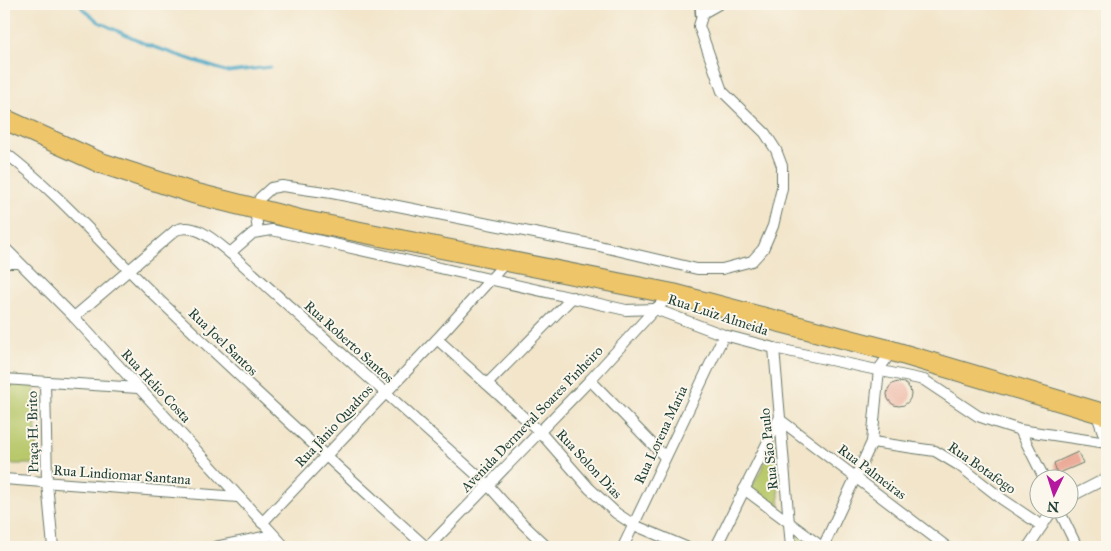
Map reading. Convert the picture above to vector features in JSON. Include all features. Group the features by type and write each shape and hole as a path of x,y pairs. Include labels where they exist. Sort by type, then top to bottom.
{"highway":[{"path":"4,119 42,138 131,175 256,209 673,294 892,350 1102,414"}],"street":[{"path":"230,253 248,236 258,231 256,209 260,198 270,188 292,187 595,245 697,269 722,269 746,264 759,256 773,226 782,188 782,166 776,150 765,133 722,91 699,26 703,13 719,4"},
{"name":"Rua Joel Santos","path":"4,152 56,198 128,270 326,456 427,547"},
{"name":"Rua Roberto Santos","path":"128,270 176,230 186,228 202,233 230,253 488,485 547,547"},
{"name":"Rua Luiz Almeida","path":"258,231 272,230 289,233 490,281 573,297 626,310 655,309 724,334 774,348 924,380 978,416 1020,430 1107,443"},
{"name":"Rua Helio Costa","path":"4,246 74,317 285,547"},
{"name":"Rua Jânio Quadros","path":"262,523 384,392 437,339 507,260"},
{"path":"4,263 19,263"},
{"path":"74,317 128,270"},
{"name":"Avenida Dermeval Soares Pinheiro","path":"427,547 590,380 655,309 673,294"},
{"path":"487,384 573,297"},
{"name":"Rua Lorena Maria","path":"623,547 724,334"},
{"name":"Rua Solon Dias","path":"437,339 540,432 596,495 634,525 686,547"},
{"name":"Rua São Paulo","path":"774,348 791,547"},
{"path":"744,489 789,524 823,547 872,442 879,369 892,350"},
{"path":"4,378 138,388"},
{"path":"590,380 665,457"},
{"name":"Praça H. Brito","path":"45,382 47,483 53,547"},
{"path":"1102,414 1107,443"},
{"path":"716,547 779,419"},
{"name":"Rua Palmeiras","path":"779,419 946,547"},
{"path":"1020,430 1039,468"},
{"name":"Rua Botafogo","path":"872,442 935,451 960,466 1002,499 1042,526"},
{"path":"1078,493 1107,478"},
{"name":"Rua Lindiomar Santana","path":"4,479 238,497"},
{"path":"1028,547 1047,518"},
{"path":"1063,518 1077,547"},
{"path":"215,547 273,535"}],"lane":[{"path":"698,4 699,26"}],"green space":[{"path":"4,377 34,379 37,464 4,464"},
{"path":"775,443 780,508 751,489"},
{"path":"795,533 817,547 795,547"}],"building":[{"path":"899,382 908,385 911,394 908,403 899,406 890,403 887,394 890,385"},
{"path":"1078,452 1083,463 1071,468 1055,468 1054,463"}],"waterway":[{"path":"80,4 82,8 99,22 148,45 228,72 270,67"}]}
